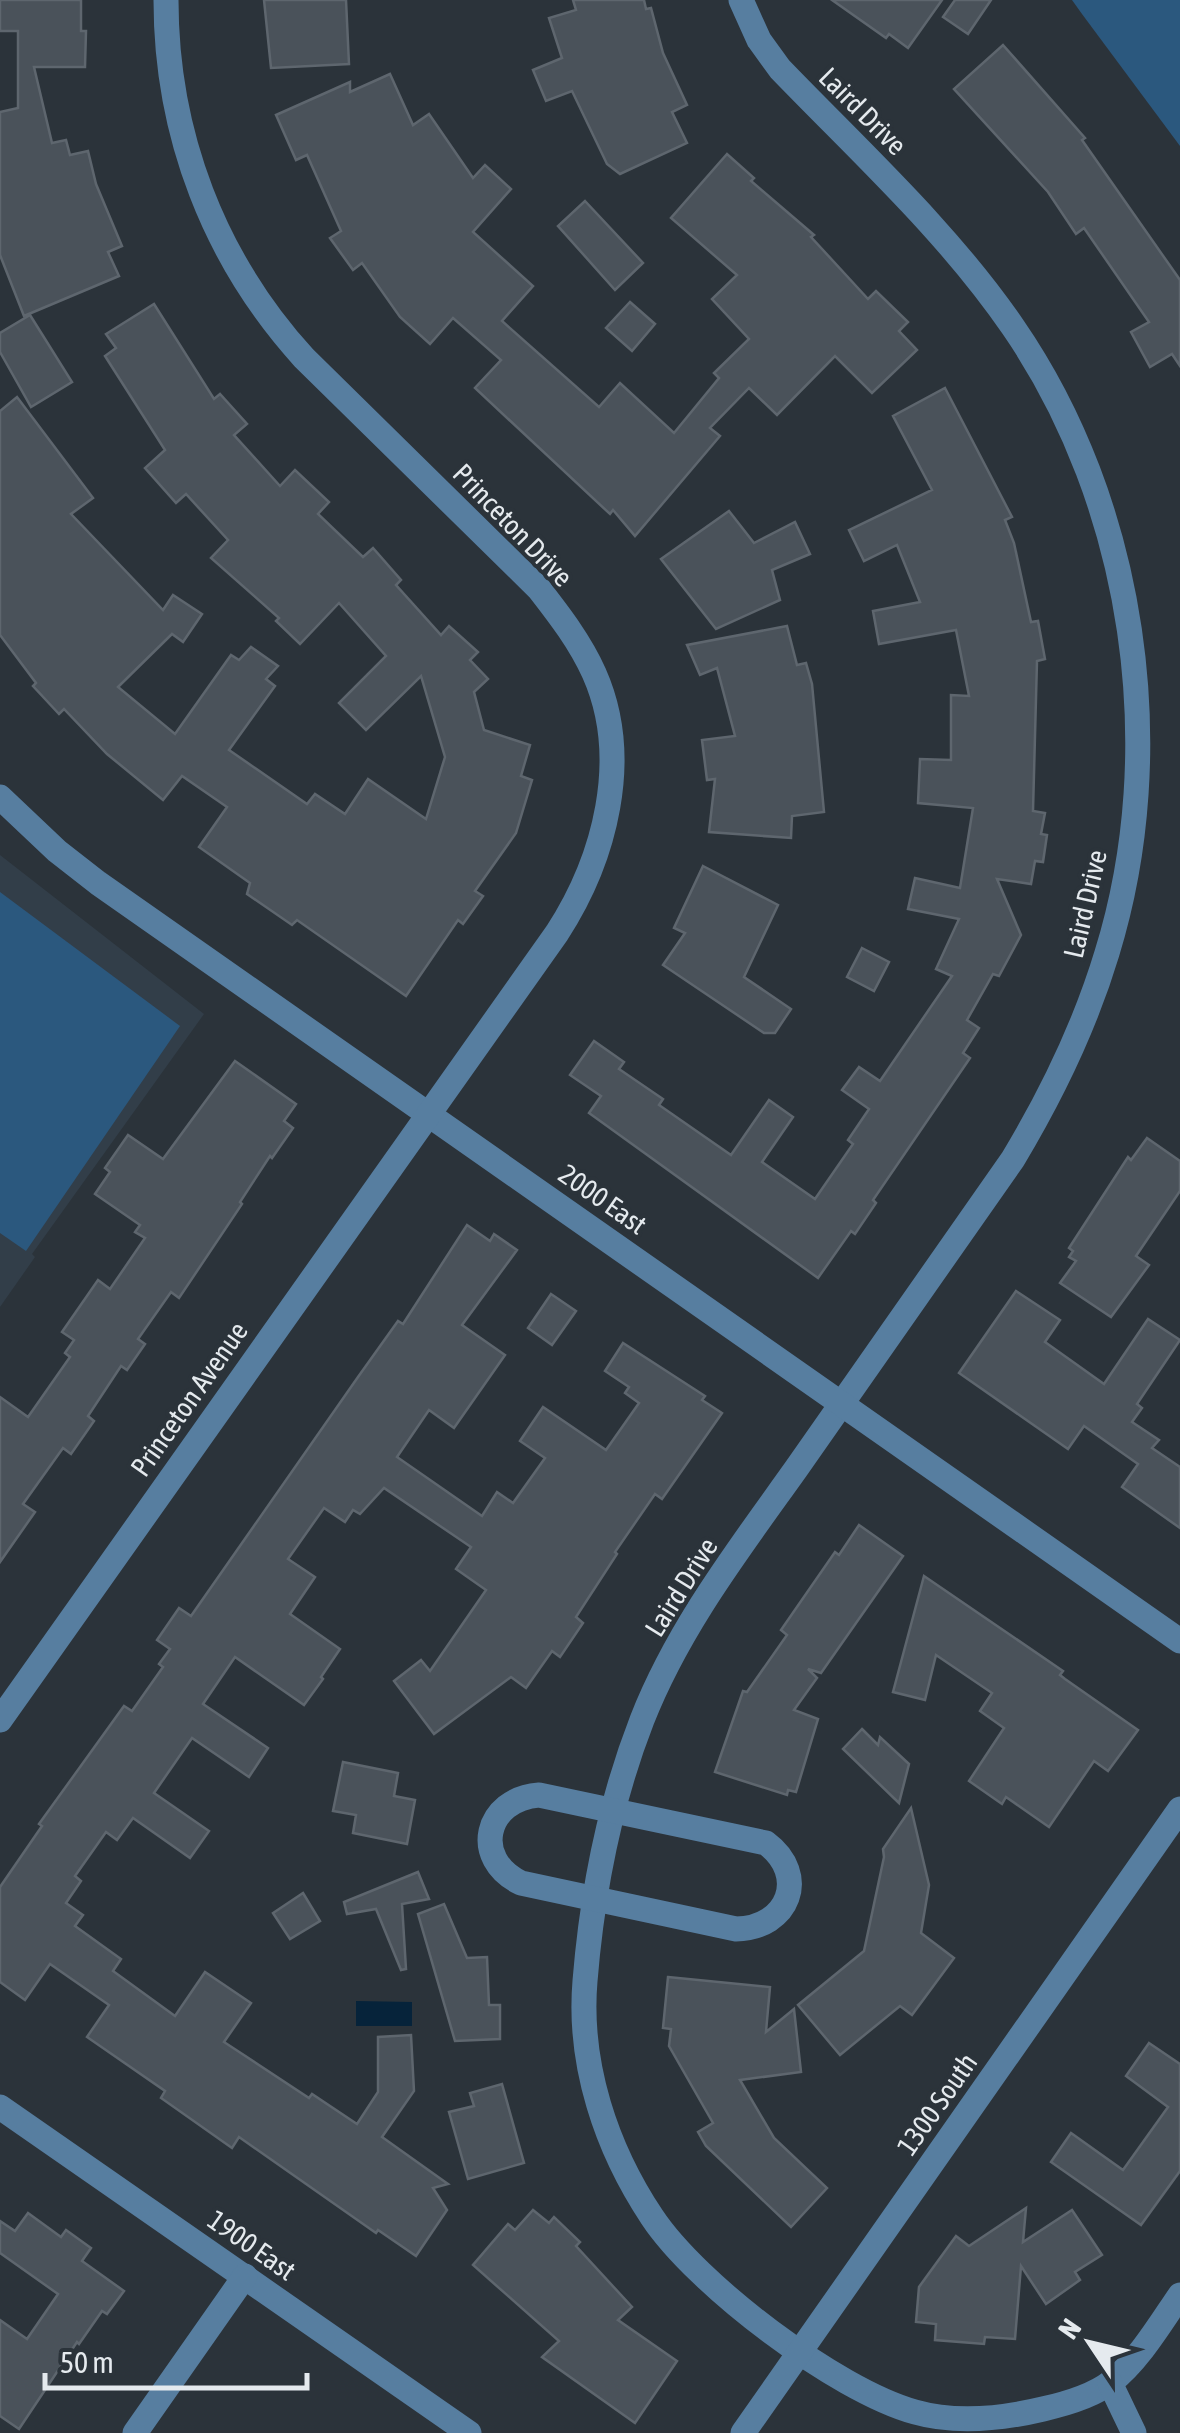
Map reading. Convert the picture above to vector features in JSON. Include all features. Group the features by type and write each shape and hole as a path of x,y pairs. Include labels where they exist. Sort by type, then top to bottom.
{"street":[{"name":"Princeton Drive","path":"166,0 170,70 180,127 202,196 235,267 276,328 304,358 538,589 580,644 596,677 606,714 611,789 592,868 557,932 428,1113"},
{"name":"Laird Drive","path":"741,0 759,40 780,69 954,247 1015,330 1064,419 1100,507 1126,610 1138,712 1134,814 1123,889 1108,951 1056,1083 1013,1160 707,1595 643,1716 615,1810 595,1899 584,1984 585,2049 597,2100 630,2181 671,2243 723,2294 800,2351 886,2402 917,2413 951,2418 985,2420 1020,2415 1082,2397 1110,2383"},
{"name":"2000 East","path":"0,797 57,852 98,883 1180,1641"},
{"name":"Princeton Avenue","path":"0,1720 428,1113"},
{"path":"539,1795 615,1810 766,1843 785,1862 789,1889 776,1916 765,1924 736,1929 547,1890 508,1877 493,1856 491,1830 504,1807 526,1796 539,1795"},
{"name":"1300 South","path":"743,2433 1180,1808"},
{"name":"1900 East","path":"0,2107 469,2433"},
{"path":"135,2433 245,2276"},
{"path":"1134,2433 1110,2383 1138,2353 1180,2295"}],"shaded area":[{"path":"1072,0 1180,0 1180,146 1082,14"},
{"path":"0,855 204,1014 32,1254 35,1257 0,1307"},
{"path":"0,892 180,1026 26,1251 0,1233"},
{"path":"356,2001 412,2002 412,2026 356,2026"}],"building":[{"path":"0,0 81,0 81,31 86,31 85,67 34,67 52,143 66,140 70,155 88,151 96,184 122,246 108,252 119,276 24,316 0,255 0,112 18,108 18,31 0,31"},
{"path":"264,0 346,0 349,64 271,68"},
{"path":"573,0 644,0 646,9 651,8 663,53 687,105 672,112 687,143 620,174 607,164 572,91 546,101 533,70 562,58 549,18 576,10"},
{"path":"832,0 942,0 908,48 889,34 886,38"},
{"path":"955,0 991,0 968,34 943,17"},
{"path":"1003,45 1085,138 1082,140 1180,280 1180,366 1172,354 1150,367 1131,332 1149,322 1084,228 1076,234 1048,192 954,89"},
{"path":"390,74 413,125 429,114 473,178 485,165 511,189 473,232 533,286 502,321 599,407 620,383 674,433 719,378 714,373 749,339 712,299 737,275 671,218 727,154 754,178 751,181 814,235 811,237 868,299 876,291 908,322 899,331 917,350 872,393 835,356 777,415 749,388 710,428 720,436 635,536 613,510 610,514 475,388 501,360 453,318 430,344 400,317 362,263 353,270 330,238 341,231 307,155 296,160 276,115 350,82 350,92"},
{"path":"585,201 643,263 615,290 558,226"},
{"path":"630,302 655,324 632,351 606,328"},
{"path":"154,304 214,399 220,394 247,424 234,435 280,486 295,470 329,502 318,514 363,557 373,548 401,580 396,585 441,635 449,626 478,652 470,660 488,679 474,692 484,730 530,745 521,776 532,780 516,833 475,891 483,896 463,924 458,920 406,996 297,920 292,925 247,894 250,883 199,847 227,807 182,776 163,800 107,754 64,709 59,714 33,686 36,683 0,635 0,411 17,397 93,498 71,514 163,610 173,595 202,614 183,642 172,634 118,687 175,734 231,655 239,660 251,647 278,666 266,679 275,686 229,750 307,804 315,794 345,814 368,779 426,819 445,757 421,676 366,730 339,703 386,656 339,603 300,644 276,621 279,618 211,558 228,540 186,494 176,503 145,468 165,450 105,356 116,348 106,334"},
{"path":"30,315 72,382 31,407 0,352 0,333"},
{"path":"945,388 1012,517 1005,520 1014,543 1031,622 1038,621 1045,659 1037,661 1033,811 1045,813 1041,834 1047,835 1043,862 1035,861 1031,884 997,879 1021,935 999,976 993,974 967,1020 979,1028 963,1053 970,1058 873,1200 876,1203 855,1234 851,1231 818,1278 589,1113 601,1096 570,1075 594,1041 624,1062 619,1069 663,1099 659,1105 731,1155 769,1100 793,1117 762,1162 815,1199 853,1144 848,1140 869,1109 842,1090 859,1067 880,1081 952,976 936,969 959,919 908,909 915,878 960,888 973,808 918,803 920,759 951,760 951,695 969,696 956,630 879,644 873,611 920,602 897,545 864,561 849,530 932,490 893,416"},
{"path":"729,511 754,543 795,522 810,554 772,570 780,600 716,629 661,559"},
{"path":"787,626 797,665 806,663 812,684 824,812 792,816 791,838 709,832 715,779 707,780 702,740 735,736 717,668 700,675 687,645"},
{"path":"703,866 778,905 744,977 791,1009 775,1033 764,1033 663,965 685,933 674,928"},
{"path":"862,948 889,962 874,991 847,977"},
{"path":"235,1061 296,1104 284,1121 293,1128 270,1156 179,1298 171,1292 138,1339 145,1344 127,1370 121,1366 88,1416 94,1421 71,1454 63,1448 23,1504 35,1512 0,1562 0,1397 28,1417 70,1357 65,1353 74,1340 62,1332 98,1280 110,1289 145,1238 135,1232 140,1225 95,1194 110,1172 105,1168 128,1135 163,1159"},
{"path":"1147,1138 1180,1161 1180,1191 1136,1256 1149,1265 1111,1317 1060,1283 1076,1261 1069,1257 1073,1251 1069,1248 1128,1157 1131,1160"},
{"path":"467,1225 490,1241 494,1234 517,1250 462,1325 505,1355 454,1428 429,1410 397,1457 482,1516 497,1492 513,1503 545,1458 520,1441 543,1407 606,1450 639,1403 625,1393 629,1387 605,1371 623,1343 705,1396 702,1400 722,1413 662,1499 655,1494 615,1552 576,1617 583,1623 560,1657 552,1651 526,1688 511,1677 434,1734 394,1681 421,1660 430,1671 486,1590 456,1569 471,1547 384,1488 360,1514 353,1510 345,1522 324,1508 288,1559 315,1577 290,1614 340,1649 323,1679 304,1705 235,1657 203,1704 268,1748 249,1777 192,1738 154,1793 209,1831 190,1858 133,1818 117,1840 106,1832 75,1876 81,1881 66,1903 83,1915 75,1926 121,1959 113,1971 175,2016 205,1972 251,2003 224,2042 309,2098 312,2094 357,2124 378,2092 378,2037 411,2035 414,2091 382,2137 448,2184 433,2188 447,2210 416,2256 378,2230 376,2233 239,2137 232,2148 161,2098 165,2091 87,2037 109,2005 50,1964 25,2000 0,1982 0,1887 42,1826 39,1824 124,1706 132,1711 163,1667 159,1664 170,1649 157,1640 179,1608 191,1616 398,1321 403,1324"},
{"path":"1016,1291 1060,1320 1045,1342 1104,1384 1148,1319 1180,1340 1137,1404 1142,1408 1132,1422 1159,1440 1152,1448 1180,1467 1180,1528 1122,1487 1138,1464 1084,1426 1068,1449 959,1373"},
{"path":"551,1294 576,1311 552,1345 528,1328"},
{"path":"859,1525 903,1556 821,1673 808,1669 817,1678 794,1710 818,1719 796,1792 788,1790 787,1795 715,1772 743,1691 747,1692 787,1635 781,1630 835,1552 839,1555"},
{"path":"924,1576 1063,1671 1060,1675 1065,1679 1138,1730 1108,1771 1094,1761 1049,1827 1006,1797 1002,1804 969,1781 1004,1728 980,1711 992,1693 936,1655 925,1700 893,1692"},
{"path":"862,1729 878,1745 880,1737 909,1764 899,1803 843,1749"},
{"path":"343,1762 398,1773 394,1796 415,1800 407,1844 353,1833 356,1815 333,1811"},
{"path":"911,1808 929,1885 921,1933 954,1958 912,2015 900,2006 840,2055 798,2005 864,1951 883,1849"},
{"path":"418,1872 429,1899 402,1904 406,1969 401,1970 376,1909 347,1914 344,1902"},
{"path":"303,1893 320,1921 290,1939 273,1913"},
{"path":"444,1904 467,1958 487,1957 489,2005 500,2005 500,2039 455,2041 418,1914"},
{"path":"668,1977 770,1987 766,2032 794,2009 801,2072 740,2080 774,2138 827,2188 791,2227 706,2146 698,2132 713,2123 669,2046 671,2029 663,2028"},
{"path":"1149,2043 1180,2064 1180,2171 1141,2225 1051,2162 1071,2133 1123,2170 1168,2107 1126,2076"},
{"path":"502,2084 524,2163 468,2179 449,2112 474,2106 470,2093"},
{"path":"1026,2208 1023,2242 1072,2210 1102,2255 1075,2272 1080,2280 1046,2304 1021,2266 1015,2339 985,2337 984,2344 935,2340 936,2324 916,2322 919,2287 956,2236 969,2246"},
{"path":"533,2210 549,2223 554,2217 580,2242 576,2246 632,2307 618,2320 677,2361 635,2423 542,2357 559,2341 473,2265 508,2224 515,2230"},
{"path":"28,2213 61,2237 66,2230 91,2248 82,2261 124,2291 107,2314 102,2311 77,2342 19,2429 0,2416 0,2320 27,2339 58,2294 0,2253 0,2221 15,2231"}]}
